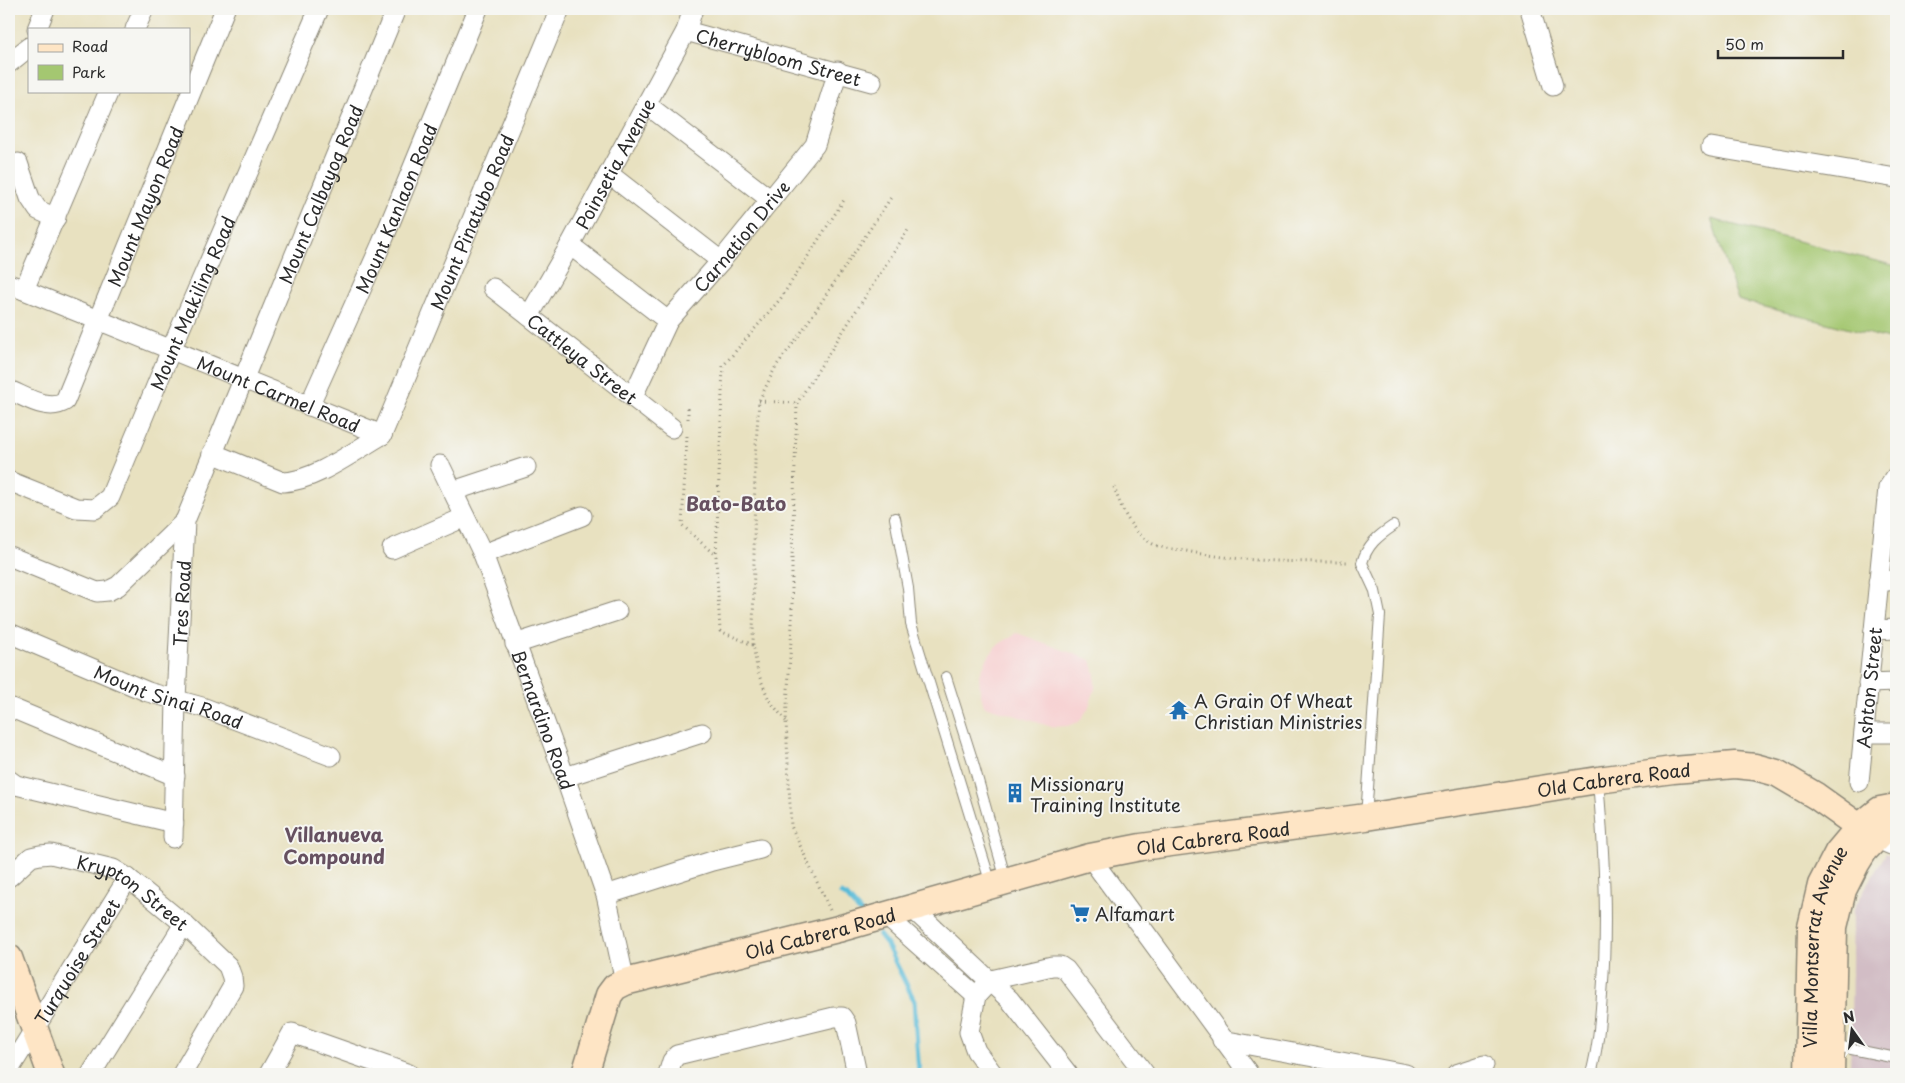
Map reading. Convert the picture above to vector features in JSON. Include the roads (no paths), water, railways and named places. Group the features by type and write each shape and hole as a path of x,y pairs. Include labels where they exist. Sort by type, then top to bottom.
{"street":[{"path":"36,28 45,9"},
{"path":"135,28 144,9"},
{"name":"Mount Mayon Road","path":"9,390 49,406 58,406 65,401 225,9"},
{"name":"Mount Makiling Road","path":"9,480 76,508 95,508 110,496 171,350 319,9"},
{"name":"Mount Calbayog Road","path":"243,379 396,9"},
{"name":"Mount Kanlaon Road","path":"309,406 381,245 478,9"},
{"name":"Mount Pinatubo Road","path":"382,435 560,9"},
{"name":"Poinsetia Avenue","path":"529,316 570,245 686,31 692,9"},
{"path":"1530,9 1553,86"},
{"name":"Cherrybloom Street","path":"686,31 838,71 872,82"},
{"path":"9,63 28,48"},
{"name":"Carnation Drive","path":"633,396 668,321 721,261 815,145 838,71"},
{"path":"16,287 56,218 109,92"},
{"path":"646,104 771,200"},
{"path":"1711,147 1896,178"},
{"path":"18,163 30,198 38,210 56,218"},
{"path":"609,174 721,261"},
{"path":"570,245 668,321"},
{"name":"Mount Carmel Road","path":"16,287 382,435"},
{"name":"Cattleya Street","path":"493,288 633,396 682,428"},
{"name":"Tres Road","path":"9,780 16,785 174,830 176,699 185,521 243,379"},
{"path":"212,453 283,482 295,482 310,477 382,435"},
{"name":"Bernardino Road","path":"440,465 483,554 565,777 606,895 625,982"},
{"path":"453,491 526,467"},
{"name":"Ashton Street","path":"1859,782 1874,630 1887,581 1890,528 1888,488 1895,476"},
{"path":"483,554 582,516"},
{"path":"392,549 465,517"},
{"path":"9,556 97,592 108,591 118,586 185,521"},
{"path":"515,644 617,611"},
{"path":"1874,630 1896,629"},
{"name":"Mount Sinai Road","path":"9,634 148,692 176,699 332,756"},
{"path":"1868,683 1896,682"},
{"path":"9,707 175,776"},
{"path":"1864,733 1896,733"},
{"path":"565,777 702,734"},
{"name":"Old Cabrera Road","path":"625,982 838,929 1090,858 1141,847 1366,817 1598,780 1714,766 1756,767 1777,774 1797,783 1877,837"},
{"path":"1877,837 1880,810 1896,807"},
{"path":"1877,837 1894,822 1896,812"},
{"name":"Villa Montserrat Avenue","path":"1831,1074 1820,1043 1811,927 1821,885 1838,852 1877,837"},
{"path":"606,895 712,861 760,849"},
{"name":"Krypton Street","path":"9,877 31,857 51,854 113,869 128,878 184,924 228,966 232,976 232,986 182,1074"},
{"path":"1090,858 1248,1074"},
{"name":"Turquoise Street","path":"9,1070 128,878"},
{"path":"912,908 949,944 991,980 1010,1000 1068,1074"},
{"path":"886,916 976,996"},
{"path":"91,1074 184,924"},
{"path":"9,958 51,1074"},
{"path":"993,1074 976,1051 969,1032 976,996 991,980 1052,966 1060,966 1066,970 1145,1074"},
{"path":"585,1074 609,995 615,987 625,982"},
{"path":"668,1074 672,1061 683,1052 834,1017 842,1017 846,1023 857,1074"},
{"path":"269,1074 292,1033 409,1074"},
{"path":"1222,1040 1406,1074"},
{"name":"Villa Montserrat Avenue","path":"1808,1074 1820,1043"},
{"path":"1456,1074 1484,1065"}],"lane":[{"path":"895,518 908,588 911,624 999,883"},
{"path":"1366,817 1380,615 1375,591 1362,563 1365,552 1374,539 1393,526"},
{"path":"946,677 972,759 999,883"},
{"path":"1591,1074 1597,1049 1605,955 1605,861 1598,780"},
{"path":"1820,1043 1896,1058"}],"waterway":[{"path":"9,796 9,800"},
{"path":"841,894 846,896 862,914"},
{"path":"879,935 887,945 914,1000 919,1074"}],"place":[{"name":"A Grain Of Wheat Christian Ministries","path":"1179,710"},
{"name":"Missionary Training Institute","path":"1015,793"},
{"name":"Alfamart","path":"1080,913"}],"district":[{"name":"Bato-Bato","path":"736,503"},
{"name":"Villanueva Compound","path":"334,845"}]}
